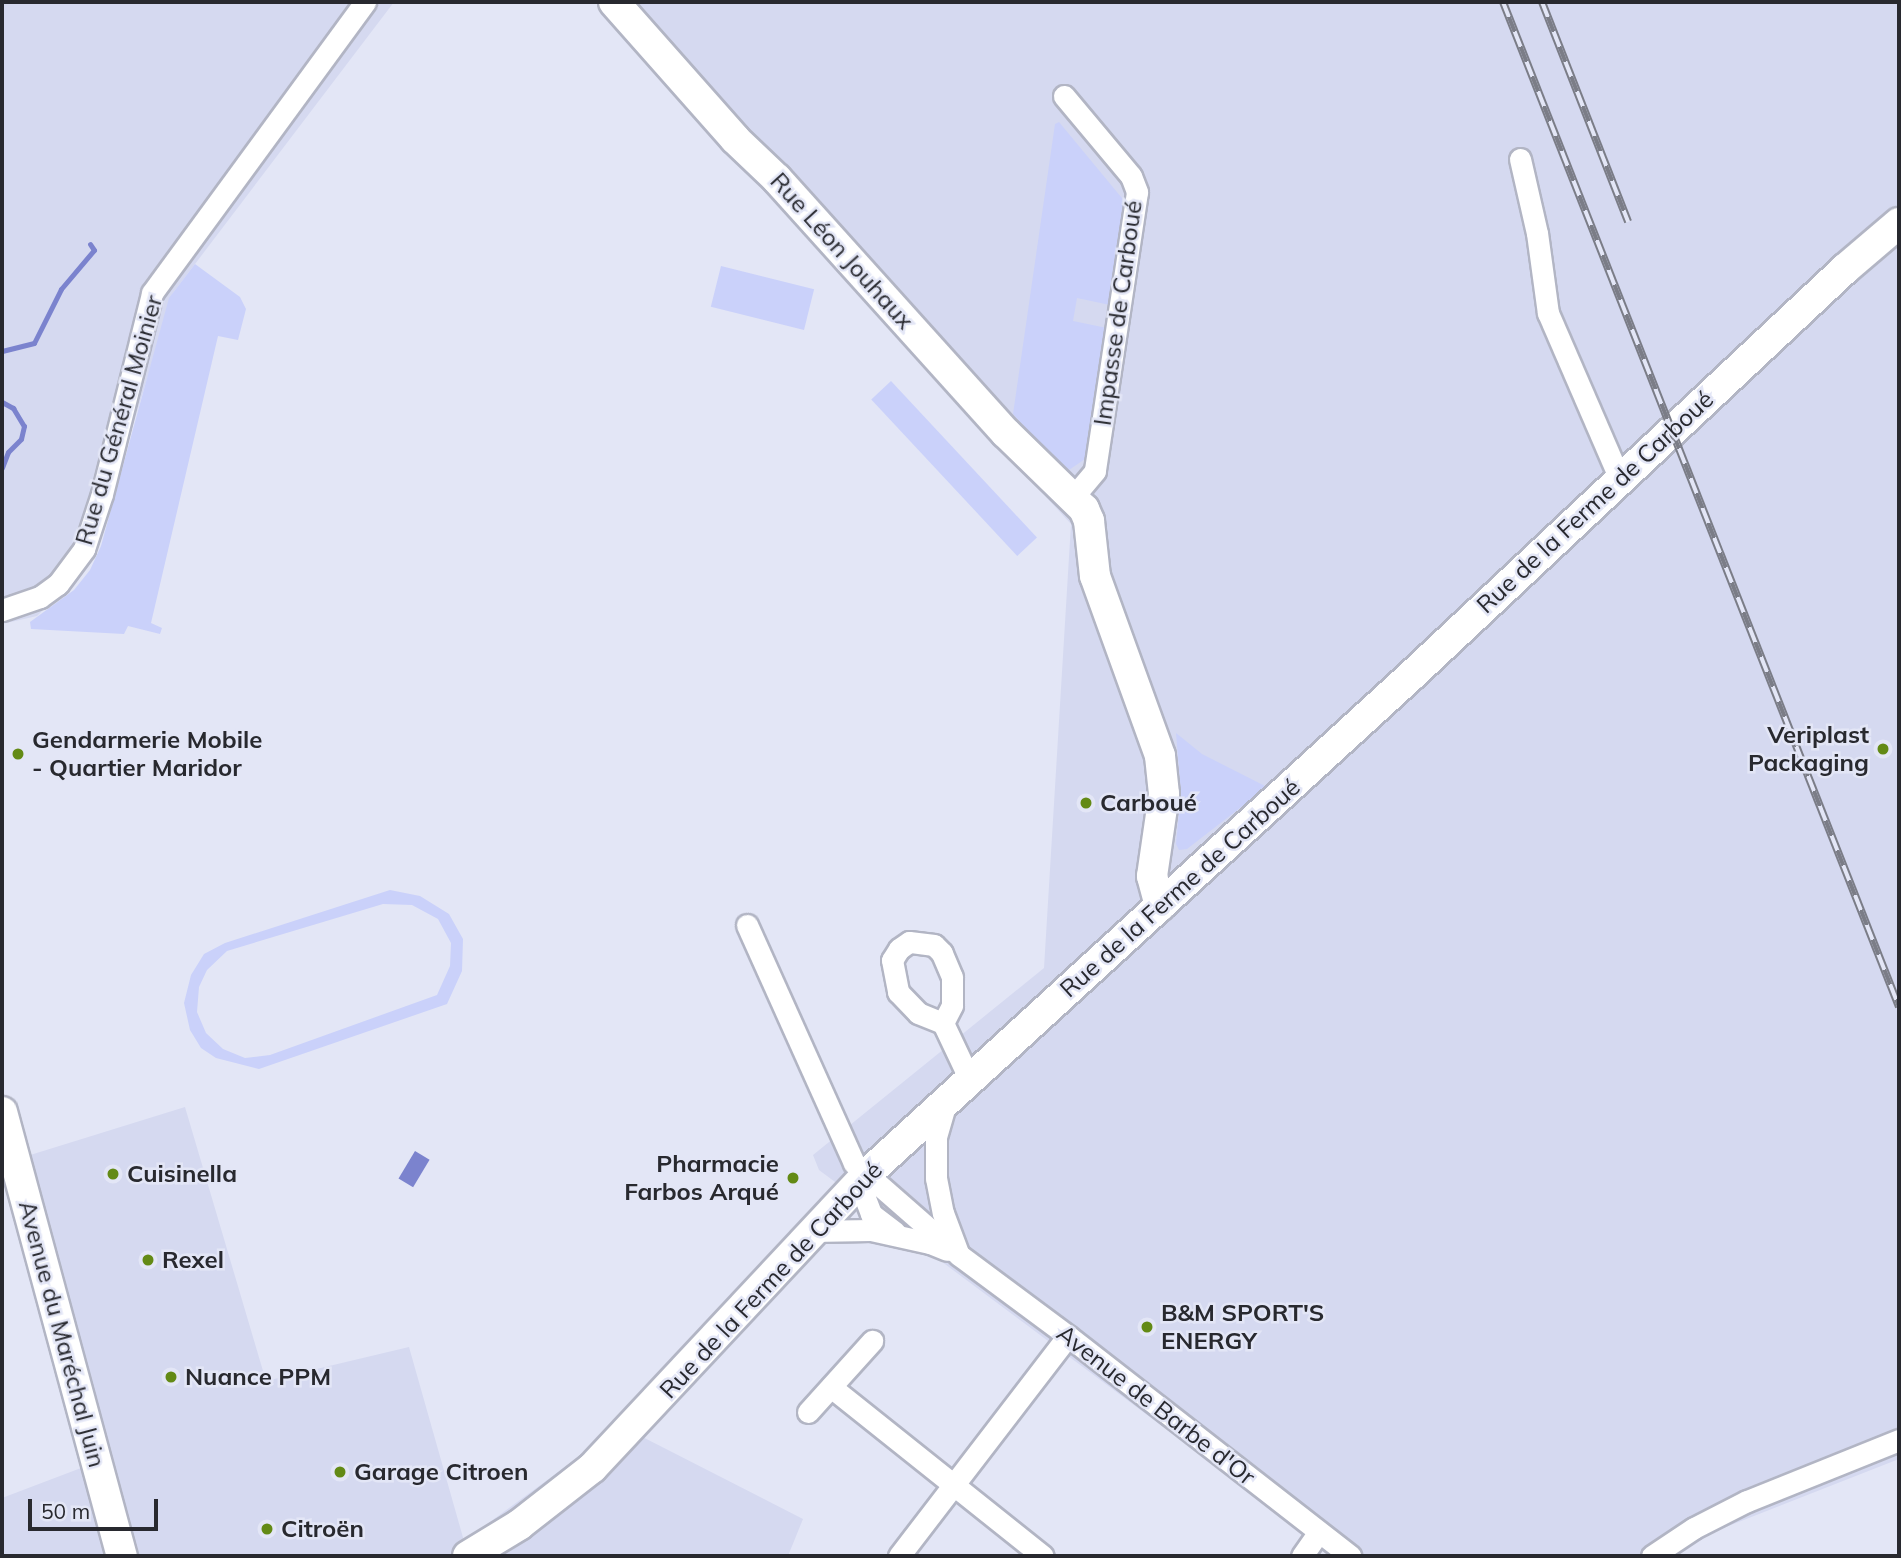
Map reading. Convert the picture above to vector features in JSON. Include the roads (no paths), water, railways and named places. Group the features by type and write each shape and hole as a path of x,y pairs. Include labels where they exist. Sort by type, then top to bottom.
{"street":[{"name":"Rue du Général Moinier","path":"2,610 40,597 58,584 84,549 102,494 152,293 365,2"},
{"name":"Rue Léon Jouhaux","path":"614,2 735,139 777,179 1035,463 1081,509"},
{"name":"Impasse de Carboué","path":"1064,96 1131,176 1137,192 1095,471 1081,509"},
{"path":"1520,159 1537,233 1548,313 1620,478"},
{"name":"Rue de la Ferme de Carboué","path":"468,1556 519,1525 592,1468 867,1174 1415,672 1844,269 1899,223"},
{"path":"1081,509 1095,576 1160,757 1164,794 1152,876 1160,906"},
{"path":"1157,846 1167,866 1184,884"},
{"path":"747,925 849,1157 867,1174"},
{"path":"943,1023 970,1080"},
{"path":"946,1102 936,1138 936,1178 943,1213 959,1255"},
{"name":"Avenue du Maréchal Juin","path":"2,1112 122,1556"},
{"name":"Avenue de Barbe d'Or","path":"867,1174 864,1198 871,1214 904,1237"},
{"name":"Avenue de Barbe d'Or","path":"867,1174 959,1255 1068,1336 1351,1556"},
{"name":"Avenue de Barbe d'Or","path":"811,1231 871,1230 930,1243 959,1255"},
{"path":"898,1556 1068,1336"},
{"path":"808,1412 872,1341"},
{"path":"831,1387 1043,1556"},
{"path":"1652,1556 1694,1528 1747,1501 1899,1440"},
{"path":"1302,1556 1319,1532"}],"water":[{"path":"415,1151 430,1160 413,1187 399,1178"}],"waterway":[{"path":"2,351 34,343 61,289 94,250 90,244"},
{"path":"2,402 13,408 24,426 21,439 8,452 2,468"}],"railway":[{"path":"1503,2 1899,1007"},
{"path":"1542,2 1628,222"}],"place":[{"name":"Veriplast Packaging","path":"1883,749"},
{"name":"Gendarmerie Mobile - Quartier Maridor","path":"18,754"},
{"name":"Carboué","path":"1086,803"},
{"name":"Cuisinella","path":"113,1174"},
{"name":"Pharmacie Farbos Arqué","path":"793,1178"},
{"name":"Rexel","path":"148,1260"},
{"name":"B&M SPORT'S ENERGY","path":"1147,1327"},
{"name":"Nuance PPM","path":"171,1377"},
{"name":"Garage Citroen","path":"340,1472"},
{"name":"Citroën","path":"267,1529"}]}
